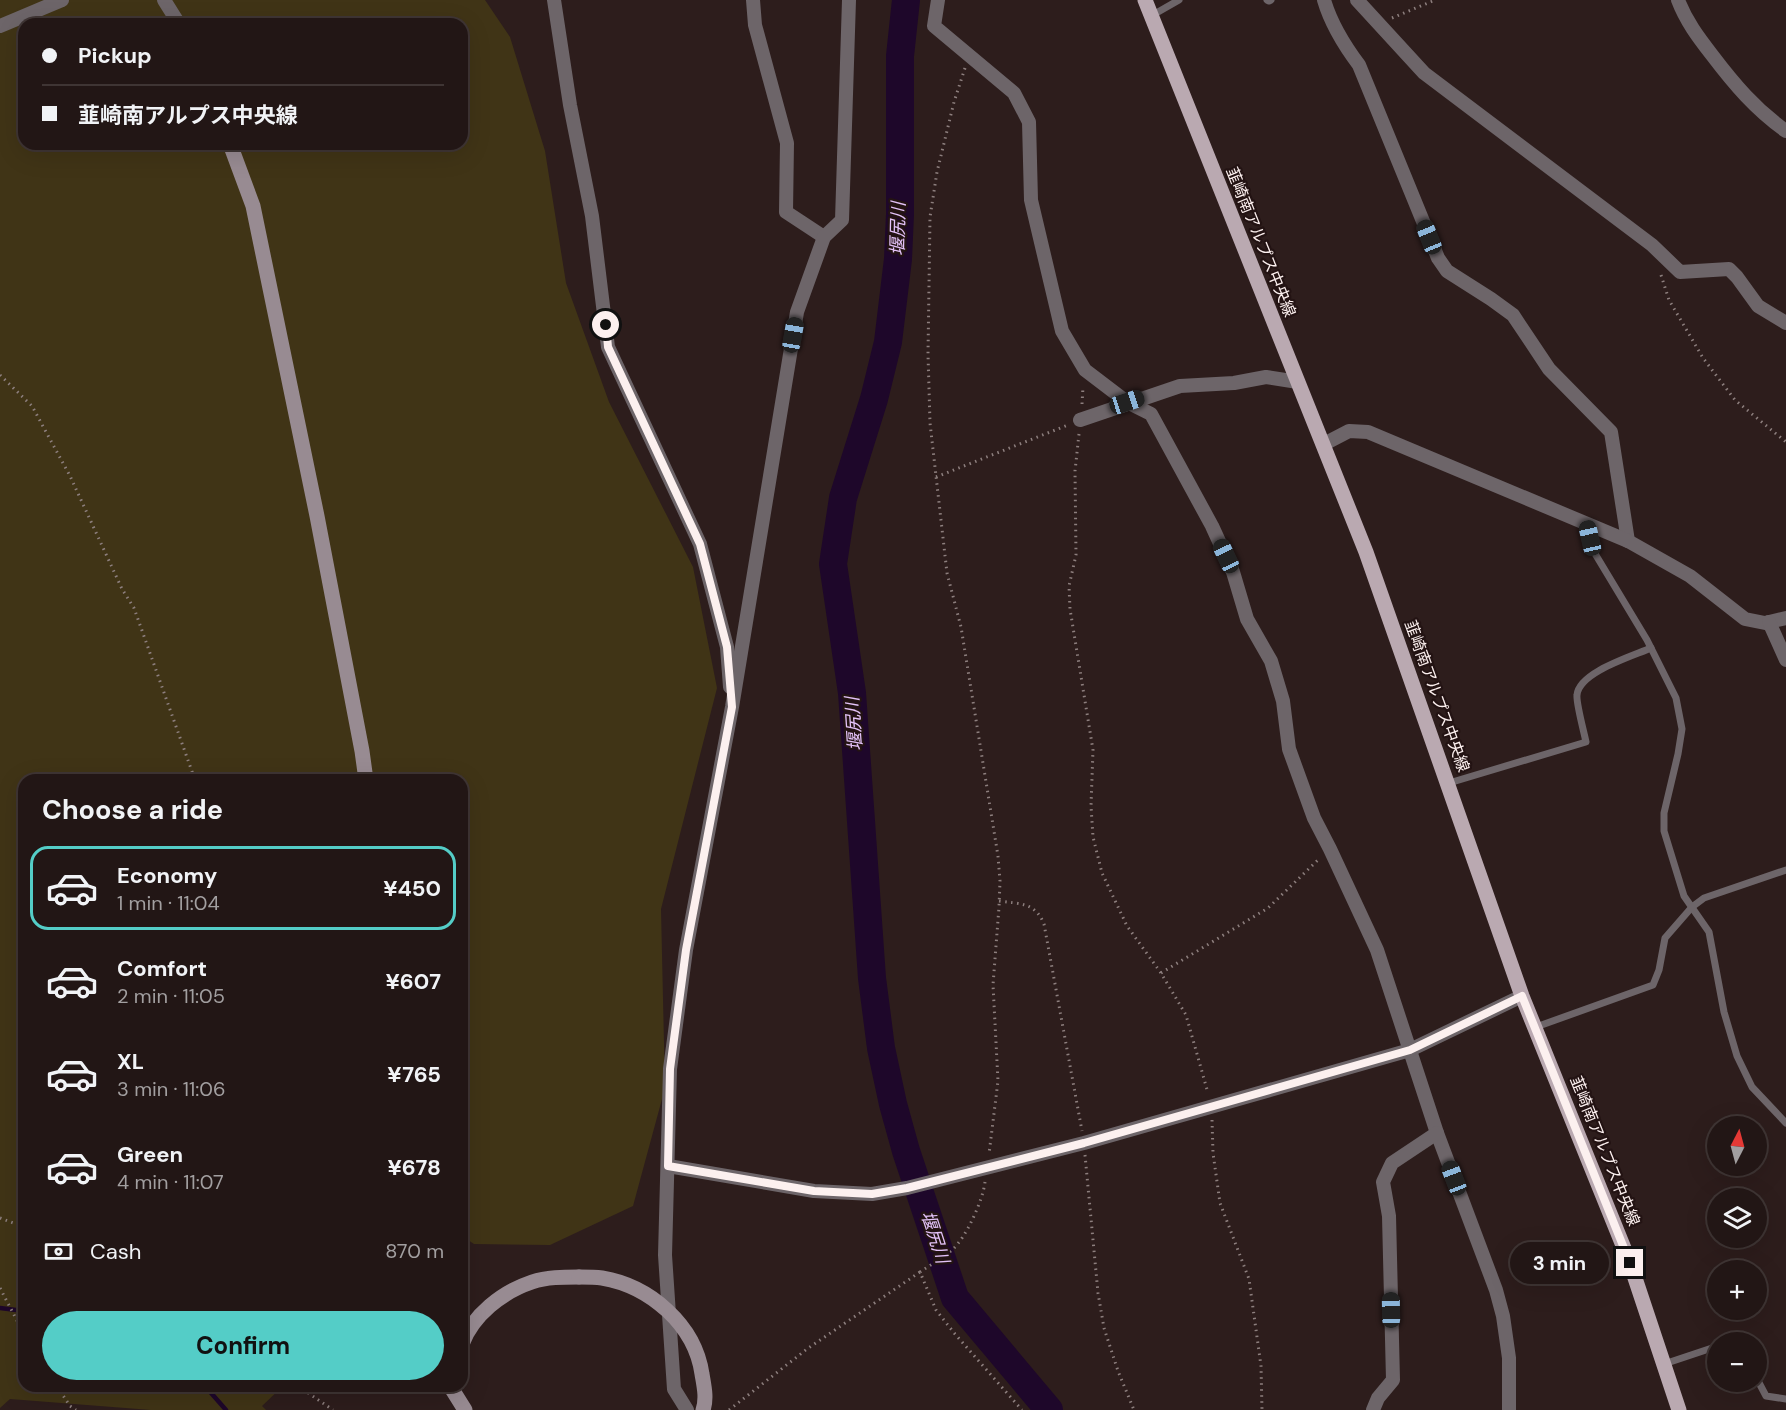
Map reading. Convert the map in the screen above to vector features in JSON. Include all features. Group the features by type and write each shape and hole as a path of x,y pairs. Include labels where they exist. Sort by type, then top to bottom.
{"main road":[{"name":"韮崎南アルプス中央線","path":"1145,0 1366,552 1522,996 1630,1263 1678,1410"}],"street":[{"path":"19,18 62,0"},
{"path":"164,0 175,18"},
{"path":"554,0 570,105 592,216 608,347 700,544 727,647 732,707"},
{"path":"753,0 755,25 787,143 786,212 824,237"},
{"path":"687,1410 674,1389 665,1255 670,1069 686,950 732,707 797,312 824,237 842,220 849,0"},
{"path":"938,0 934,26 1014,93 1029,122 1031,200 1062,331 1085,370 1127,402 1150,414 1212,526 1233,572 1247,619 1271,661 1282,700 1289,749 1314,818 1377,950 1437,1133 1496,1290 1503,1316 1509,1358 1509,1410"},
{"path":"1324,0 1328,14 1344,44 1359,65 1438,258 1447,271 1513,315 1549,369 1611,432 1628,541"},
{"path":"1357,0 1424,73 1652,245 1680,272 1729,269 1758,306 1786,323"},
{"path":"1678,0 1690,26 1735,86 1760,112 1786,131"},
{"path":"0,26 18,18"},
{"path":"232,150 253,206 317,516 365,774"},
{"path":"1080,420 1127,402 1180,386 1234,383 1266,376 1298,382"},
{"path":"1324,444 1349,431 1368,432 1628,541 1690,576 1745,619 1764,623 1786,618"},
{"path":"1769,622 1786,660"},
{"path":"668,1166 814,1191 872,1194 907,1188 986,1169 1410,1050 1522,996"},
{"path":"1373,1410 1378,1398 1393,1380 1389,1216 1383,1182 1392,1163 1437,1133"},
{"path":"468,1332 487,1308 506,1294 531,1282 555,1277 579,1277 603,1278 628,1286 657,1300 684,1328 700,1362 706,1401 703,1410"},
{"path":"453,1392 463,1410"},
{"path":"459,1392 463,1410"}],"lane":[{"path":"1152,16 1179,0"},
{"path":"1587,524 1594,552 1651,648 1676,698 1682,729 1664,813 1664,831 1684,896 1709,932 1724,1012 1737,1056 1752,1087 1786,1123"},
{"path":"1449,783 1586,742 1577,694 1582,682 1593,674 1651,648"},
{"path":"1536,1027 1653,985 1659,970 1665,938 1692,907 1704,898 1786,870"},
{"path":"1664,1364 1707,1350"},
{"path":"1764,1392 1766,1396 1786,1399"}],"path":[{"path":"1378,23 1435,0"},
{"path":"729,1410 807,1349 954,1249 973,1220 984,1190 998,1081 993,986 1000,881 998,856 961,627 947,573 930,423 928,354 930,217 937,172 954,102 969,55"},
{"path":"1652,245 1669,300 1703,358 1735,400 1786,442"},
{"path":"1085,370 1075,471 1076,555 1069,586 1070,609 1092,750 1093,837 1102,873 1127,926 1161,973 1186,1015 1212,1106 1213,1153 1220,1203 1249,1279 1262,1366 1262,1410"},
{"path":"0,375 32,406 70,476 122,589 134,608 193,774"},
{"path":"936,477 1080,420"},
{"path":"1161,973 1268,908 1330,849"},
{"path":"0,1218 18,1225"},
{"path":"920,1272 936,1310 1022,1410"},
{"path":"0,1288 18,1322"},
{"path":"61,1392 75,1410"},
{"path":"307,1392 333,1410"}],"shaded area":[{"path":"0,0 485,0 510,37 545,151 566,283 609,402 693,567 717,688 661,909 665,1088 633,1206 550,1245 474,1244 468,1240 468,774 18,774 18,1392 277,1392 262,1406 266,1410 151,1410 10,1399 0,1408"}],"waterway":[{"name":"堰尻川","path":"906,0 900,56 898,259 888,342 874,399 843,498 833,564 852,693 872,978 881,1048 893,1104 906,1151 955,1298 1049,1410"},
{"path":"0,1308 18,1310"},
{"path":"210,1392 226,1410"}],"route":[{"path":"606,325 608,347 700,544 727,647 732,707 686,950 670,1069 668,1166 814,1191 872,1194 907,1188 1084,1143 1410,1050 1522,996 1630,1263"}]}
